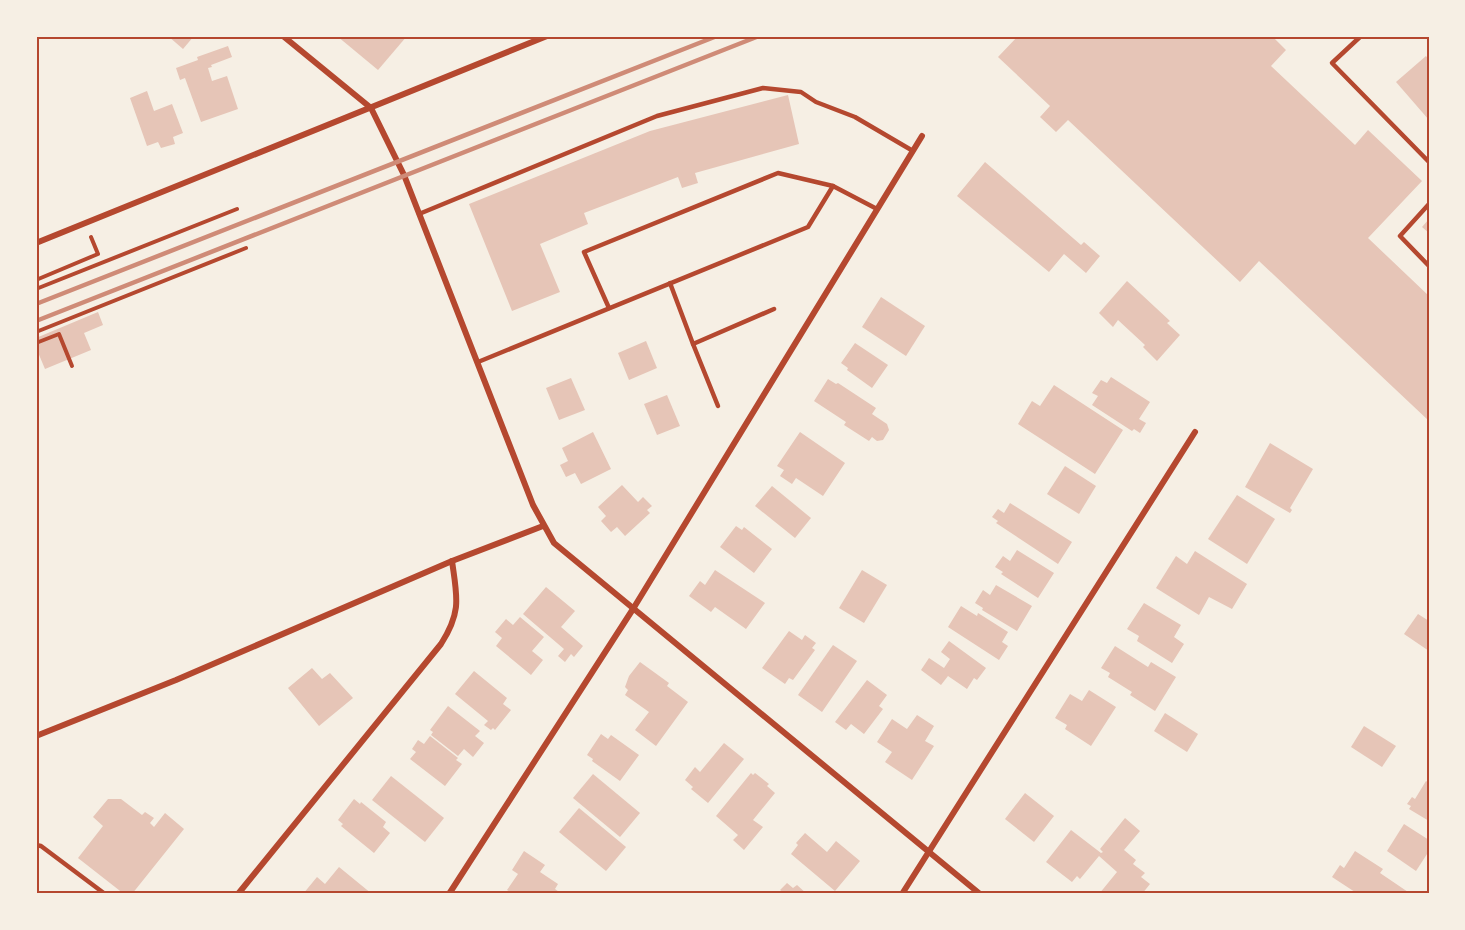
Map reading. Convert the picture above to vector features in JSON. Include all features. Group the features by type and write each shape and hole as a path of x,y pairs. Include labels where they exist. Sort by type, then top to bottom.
{"street":[{"path":"283,36 371,108 398,162 543,526 554,543 980,894"},
{"path":"36,243 547,36"},
{"path":"449,894 633,609 922,136"},
{"path":"902,894 1195,432"},
{"path":"36,736 176,680 452,561 543,526"},
{"path":"238,894 447,635 452,627 458,605 452,561"}],"lane":[{"path":"1361,36 1332,63 1429,162"},
{"path":"419,214 657,116 763,88 801,92 816,102 855,117 913,151"},
{"path":"609,308 584,252 778,173 833,186 878,209"},
{"path":"478,362 808,227 833,186"},
{"path":"1429,204 1400,236 1429,266"},
{"path":"670,283 718,406"},
{"path":"693,344 774,309"},
{"path":"36,845 41,846 105,894"}],"path":[{"path":"36,289 237,209"},
{"path":"86,223 99,254 109,260"},
{"path":"36,332 246,248"},
{"path":"36,280 99,254"},
{"path":"36,343 59,334 72,366"}],"building":[{"path":"168,36 194,36 183,49"},
{"path":"337,36 407,36 378,70"},
{"path":"1018,36 1272,36 1286,50 1271,66 1355,145 1368,130 1422,181 1368,238 1429,296 1429,421 1259,261 1240,282 1068,120 1056,132 1040,117 1050,106 998,57"},
{"path":"228,46 232,57 208,68 212,81 227,76 238,109 201,122 185,78 180,80 176,68 198,60 197,57"},
{"path":"1426,56 1429,60 1429,120 1396,82"},
{"path":"147,91 154,111 172,104 183,133 173,137 175,144 161,148 158,142 147,146 130,98"},
{"path":"788,95 799,144 695,173 698,183 682,188 678,177 584,213 588,224 540,244 560,292 512,311 469,204 650,131"},
{"path":"985,162 1081,245 1084,242 1100,256 1086,273 1064,254 1049,272 957,196"},
{"path":"1429,219 1429,233 1422,227"},
{"path":"1127,281 1170,321 1167,323 1180,335 1157,361 1143,347 1145,345 1118,320 1113,327 1099,313"},
{"path":"881,297 925,326 906,356 862,327"},
{"path":"98,312 103,325 84,333 91,350 45,369 36,351 36,338"},
{"path":"646,341 657,368 629,380 618,353"},
{"path":"855,343 888,365 872,388 841,363"},
{"path":"1111,377 1150,402 1139,419 1146,423 1140,433 1134,429 1132,431 1092,405 1098,396 1092,393 1101,380 1107,383"},
{"path":"571,378 585,410 559,420 546,388"},
{"path":"828,379 876,408 872,414 887,424 889,430 883,440 877,441 872,437 869,441 844,425 846,422 814,401"},
{"path":"1054,385 1123,430 1095,474 1018,424 1032,401 1040,406"},
{"path":"667,395 680,426 657,435 644,404"},
{"path":"593,432 611,469 581,484 575,473 566,477 560,465 568,461 562,448"},
{"path":"800,432 845,463 823,496 796,478 792,484 780,476 784,470 777,466"},
{"path":"1270,443 1313,469 1290,508 1292,510 1290,513 1245,487"},
{"path":"1065,466 1096,486 1079,514 1047,494"},
{"path":"622,485 638,502 643,497 652,506 647,510 650,513 625,536 617,527 611,532 601,521 606,516 598,507"},
{"path":"772,486 811,518 795,538 755,506"},
{"path":"1237,495 1275,519 1247,564 1208,539"},
{"path":"1010,503 1072,542 1058,564 996,523 998,521 992,517 998,509 1004,513"},
{"path":"736,526 742,530 744,527 772,549 754,573 720,547"},
{"path":"1017,550 1054,573 1038,598 1001,574 1003,572 995,567 1003,556 1010,561"},
{"path":"1195,551 1247,584 1232,609 1209,597 1199,615 1156,588 1176,556 1187,564"},
{"path":"715,570 765,603 746,629 715,607 711,612 689,596 700,581 705,585"},
{"path":"862,570 887,585 864,623 839,608"},
{"path":"996,585 1032,606 1017,631 982,610 983,608 975,603 983,590 990,595"},
{"path":"546,587 575,611 561,627 583,646 574,657 571,654 565,662 558,656 564,649 523,614"},
{"path":"1144,603 1181,625 1174,637 1184,644 1172,663 1137,641 1139,636 1127,629"},
{"path":"961,606 977,616 978,613 1008,632 1002,642 1008,646 999,660 948,627"},
{"path":"1418,614 1429,621 1429,651 1404,634"},
{"path":"520,617 544,637 532,651 543,660 531,675 496,646 502,638 495,632 506,619 513,625"},
{"path":"789,631 802,640 805,635 816,643 812,648 815,650 793,680 789,678 785,684 762,668"},
{"path":"949,641 986,668 977,680 974,678 967,689 948,676 941,685 921,670 929,658 944,668 950,659 941,652"},
{"path":"833,645 857,661 822,712 798,695"},
{"path":"1115,646 1148,667 1151,662 1176,677 1155,711 1130,695 1132,692 1108,677 1110,673 1101,668"},
{"path":"640,662 669,683 667,686 688,702 656,746 635,730 649,712 625,695 628,690 625,687 629,676"},
{"path":"312,668 322,679 330,673 353,698 319,726 288,688"},
{"path":"474,671 507,698 503,704 511,710 495,730 484,725 488,721 455,694"},
{"path":"867,680 887,695 879,706 883,709 864,734 851,724 846,730 835,722"},
{"path":"1089,690 1116,707 1091,746 1065,729 1067,725 1055,718 1070,694 1082,701"},
{"path":"448,706 480,731 475,736 484,743 473,757 464,749 458,756 431,735 433,732 430,730"},
{"path":"1165,713 1198,734 1187,752 1154,731"},
{"path":"917,715 934,726 925,741 934,746 912,780 885,762 892,752 877,742 892,719 907,729"},
{"path":"1364,726 1396,746 1382,767 1351,747"},
{"path":"601,734 608,739 611,735 639,755 620,781 587,755"},
{"path":"430,736 458,758 456,760 462,764 445,786 410,759 416,752 412,749 418,740 424,744"},
{"path":"724,743 744,759 708,803 691,789 693,787 685,780 695,767 700,772"},
{"path":"751,773 753,775 755,773 769,784 767,786 775,793 753,820 763,827 744,850 733,840 738,835 716,816"},
{"path":"593,774 640,813 620,837 573,798"},
{"path":"391,776 444,818 425,842 372,800"},
{"path":"1426,781 1429,783 1429,821 1409,809 1411,806 1407,804 1412,797 1415,799"},
{"path":"1025,793 1054,816 1034,842 1005,819"},
{"path":"108,799 121,799 142,815 145,812 154,818 150,823 154,827 165,813 184,829 132,894 124,894 78,858 103,826 93,817"},
{"path":"354,799 386,822 383,827 390,833 374,853 341,826 343,824 338,820"},
{"path":"579,808 626,847 606,871 559,832"},
{"path":"1125,818 1140,831 1124,850 1136,860 1133,864 1145,873 1141,877 1150,884 1142,894 1099,894 1117,872 1099,856 1080,879 1077,876 1072,882 1046,862 1071,830 1101,853 1103,852 1100,849"},
{"path":"1404,824 1429,840 1429,851 1416,871 1387,851"},
{"path":"805,833 827,852 836,841 860,861 835,891 791,854 798,845 796,843"},
{"path":"524,851 545,865 540,872 558,884 555,889 562,894 513,894 507,890 518,874 512,870"},
{"path":"1355,851 1383,869 1380,873 1411,894 1358,894 1332,877 1340,865 1344,868"},
{"path":"339,867 372,894 303,894 317,877 325,884"},
{"path":"787,883 793,888 797,885 807,894 785,894 780,890"}],"railway":[{"path":"36,304 717,36"},
{"path":"36,321 759,36"}]}
